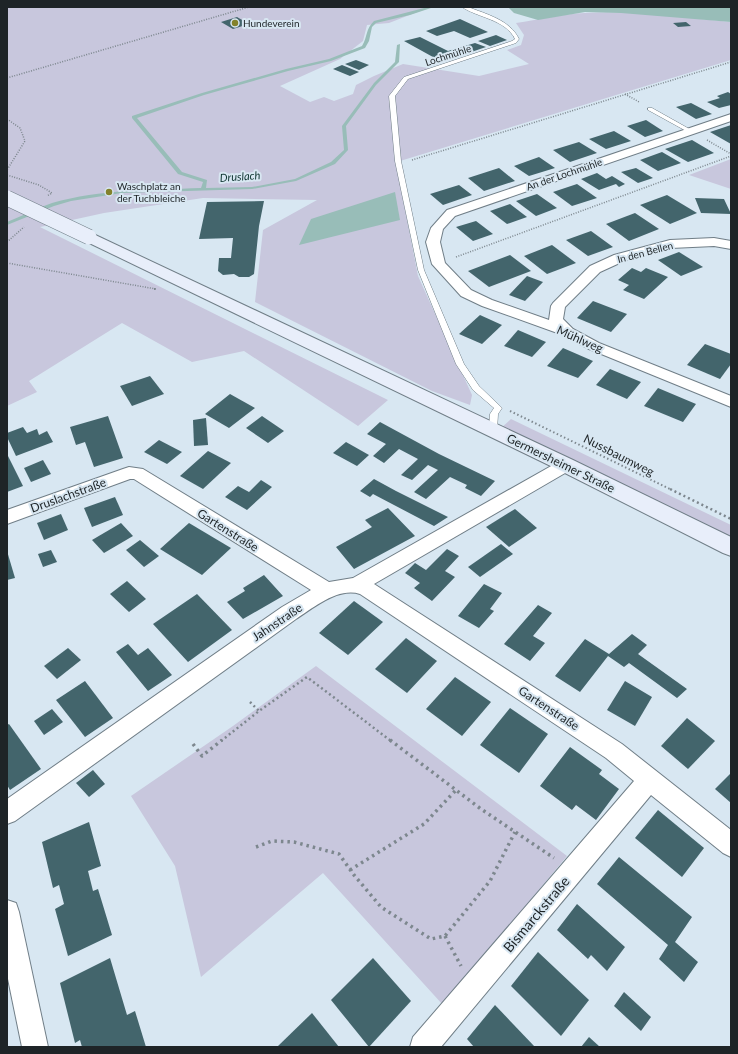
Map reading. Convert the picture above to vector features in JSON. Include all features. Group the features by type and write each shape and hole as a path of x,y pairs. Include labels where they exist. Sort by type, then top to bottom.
{"main road":[{"name":"Germersheimer Straße","path":"7,198 182,283 494,430 731,547"}],"street":[{"name":"An der Lochmühle","path":"439,264 433,242 437,228 452,212 731,117"},
{"name":"In den Bellen","path":"568,332 556,320 558,306 595,269 619,258 670,244 714,242 731,245"},
{"name":"Mühlweg","path":"439,264 466,293 487,303 568,332 594,346 731,402"},
{"name":"Jahnstraße","path":"7,813 289,613 326,590 346,585 356,585 566,465"},
{"name":"Gartenstraße","path":"129,473 137,473 326,590"},
{"name":"Druslachstraße","path":"7,517 129,473"},
{"name":"Gartenstraße","path":"356,585 366,588 614,751 731,845"},
{"name":"Bismarckstraße","path":"423,1047 649,780"},
{"path":"7,912 35,1047"}],"lane":[{"name":"Lochmühle","path":"398,162 392,96 406,78 514,42 517,39 512,30 499,22 464,7"},
{"path":"650,109 690,131"},
{"path":"398,162 421,270 440,312 460,364 476,388 498,408 494,414 494,430"}],"path":[{"path":"7,78 249,7"},
{"path":"398,162 731,62"},
{"path":"625,94 650,109"},
{"path":"7,119 20,128 25,141 7,170"},
{"path":"690,131 731,155"},
{"path":"439,264 731,155"},
{"path":"7,174 39,185 52,193 46,197"},
{"path":"7,242 26,225"},
{"path":"7,263 168,291 182,283"},
{"name":"Nussbaumweg","path":"498,408 517,414 731,519"},
{"path":"193,744 202,756 259,711 307,677 481,809 572,871"},
{"path":"250,702 259,711"},
{"path":"350,870 424,824 456,790"},
{"path":"256,847 272,841 294,842 339,854 350,870 381,906 431,939 444,936 490,881 516,832"},
{"path":"444,936 473,988"}],"shaded area":[{"path":"7,7 430,7 389,23 367,25 363,41 340,59 280,86 310,102 324,97 334,101 353,94 356,85 403,64 479,76 529,64 507,50 521,45 524,35 516,23 576,14 603,12 640,13 731,22 731,60 400,161 399,151 394,153 418,276 472,395 470,405 432,391 255,302 263,230 317,200 203,198 104,213 40,227 388,400 358,426 244,351 192,362 122,323 29,381 37,392 7,406"},
{"path":"508,7 731,7 731,22 621,13 585,12 538,20 514,13"},
{"path":"731,159 731,189 689,175"},
{"path":"395,192 400,220 299,245 311,219"},
{"path":"511,419 731,525 731,538 500,429"},
{"path":"316,666 567,856 443,1005 323,873 201,977 175,866 131,796 233,726"}],"building":[{"name":"Hundeverein","path":"237,17 249,24 233,29 221,22"},
{"path":"460,19 488,32 470,38 454,31 437,36 426,31"},
{"path":"686,22 691,26 678,27 673,23"},
{"path":"496,35 507,40 490,46 478,41"},
{"path":"420,37 448,51 475,43 486,47 442,62 404,41"},
{"path":"356,60 369,65 359,70 345,64"},
{"path":"342,65 359,72 350,76 333,69"},
{"path":"728,92 731,94 731,105 719,108 707,102 720,98 717,96"},
{"path":"691,103 712,114 696,119 676,107"},
{"path":"646,120 663,131 645,137 627,126"},
{"path":"731,125 731,144 710,132"},
{"path":"614,131 631,141 606,149 589,139"},
{"path":"692,140 714,153 688,162 665,149"},
{"path":"579,142 597,153 570,162 553,150"},
{"path":"662,152 681,163 658,171 640,160"},
{"path":"539,157 555,168 529,176 514,166"},
{"path":"499,168 515,181 484,191 468,178"},
{"path":"636,168 653,178 638,183 621,172"},
{"path":"597,173 606,179 612,176 625,184 619,187 616,184 599,190 581,179"},
{"path":"577,184 597,198 572,206 553,192"},
{"path":"459,185 472,195 443,205 430,194"},
{"path":"537,194 557,208 536,216 516,201"},
{"path":"667,195 697,213 670,224 640,205"},
{"path":"695,198 724,199 731,214 701,213"},
{"path":"264,201 259,226 254,274 249,277 239,277 234,274 223,275 218,271 219,258 231,258 233,238 199,239 207,202"},
{"path":"510,204 527,217 507,224 490,211"},
{"path":"635,213 659,229 629,241 606,224"},
{"path":"476,221 493,234 473,241 456,227"},
{"path":"591,231 613,247 588,256 566,240"},
{"path":"552,245 576,263 547,274 524,256"},
{"path":"679,252 703,267 681,276 658,260"},
{"path":"510,255 531,271 489,287 468,271"},
{"path":"632,268 641,272 646,268 668,277 644,299 623,290 629,285 618,280"},
{"path":"527,276 543,282 525,301 509,295"},
{"path":"593,301 627,314 611,332 577,318"},
{"path":"480,315 502,325 482,344 459,334"},
{"path":"518,330 546,342 532,357 504,346"},
{"path":"705,344 731,354 731,364 720,379 687,365"},
{"path":"563,348 593,361 578,378 547,366"},
{"path":"610,369 641,382 627,399 596,385"},
{"path":"150,376 164,394 132,406 120,386"},
{"path":"658,388 696,404 683,422 644,406"},
{"path":"230,394 255,408 229,428 205,414"},
{"path":"108,416 123,458 94,467 85,442 76,445 70,427"},
{"path":"262,416 284,431 268,443 246,428"},
{"path":"206,418 208,445 194,446 193,420"},
{"path":"380,422 439,454 495,481 481,496 465,488 467,485 450,477 426,499 414,492 438,470 428,465 412,480 401,475 418,459 399,449 384,463 373,456 386,444 367,434"},
{"path":"23,427 27,433 37,429 39,435 47,431 53,442 16,456 7,437 7,433"},
{"path":"159,440 182,452 167,464 144,452"},
{"path":"346,442 369,455 357,466 333,453"},
{"path":"208,451 231,463 203,489 180,476"},
{"path":"7,454 23,486 7,492"},
{"path":"43,460 51,474 31,482 24,468"},
{"path":"374,479 448,517 434,526 373,494 370,497 360,491"},
{"path":"261,480 272,487 247,510 225,497 238,486 249,492"},
{"path":"115,497 123,515 92,527 84,508"},
{"path":"388,508 415,536 354,569 336,547 372,527 365,520"},
{"path":"515,509 537,528 509,547 486,527"},
{"path":"61,514 68,530 44,540 37,523"},
{"path":"121,523 133,536 104,553 92,540"},
{"path":"189,523 231,548 202,575 160,549"},
{"path":"140,540 159,556 144,567 126,550"},
{"path":"501,544 513,554 480,577 468,567"},
{"path":"447,549 459,556 445,571 455,577 432,601 414,588 420,583 405,573 415,563 426,570"},
{"path":"51,550 57,562 43,567 38,554"},
{"path":"7,551 15,578 7,580"},
{"path":"264,575 283,596 243,619 227,602 245,591 243,588"},
{"path":"127,581 146,599 129,612 110,594"},
{"path":"484,584 502,593 490,609 494,611 479,628 458,616"},
{"path":"197,594 232,630 188,662 153,624"},
{"path":"354,601 383,622 348,655 319,633"},
{"path":"538,605 552,613 533,636 545,643 530,661 504,644"},
{"path":"632,634 647,645 638,654 687,689 677,698 629,663 624,667 608,656 580,692 555,676 585,639 609,654"},
{"path":"406,638 437,661 407,693 375,669"},
{"path":"128,644 138,655 148,648 172,675 148,691 116,652"},
{"path":"68,648 81,660 57,679 44,666"},
{"path":"455,677 491,702 462,736 426,709"},
{"path":"85,681 113,718 85,737 56,700"},
{"path":"625,681 652,697 635,726 607,710"},
{"path":"510,708 548,734 519,773 480,745"},
{"path":"52,709 63,722 44,735 34,721"},
{"path":"687,718 715,741 688,769 661,746"},
{"path":"9,724 41,769 10,790 7,785 7,725"},
{"path":"570,747 602,770 599,774 619,789 596,820 576,805 572,810 540,786"},
{"path":"93,770 105,784 89,797 76,783"},
{"path":"731,773 731,803 715,789"},
{"path":"658,810 704,848 682,877 635,838"},
{"path":"89,822 101,866 88,871 93,891 98,889 112,935 68,956 55,909 64,904 59,885 53,888 42,842"},
{"path":"619,857 692,917 675,942 698,962 684,982 659,959 668,945 597,884"},
{"path":"577,904 625,947 607,971 591,955 588,959 557,930"},
{"path":"538,952 589,1000 561,1036 511,986"},
{"path":"110,958 127,1015 135,1011 146,1047 82,1047 80,1040 75,1043 60,983"},
{"path":"373,958 411,1001 369,1047 331,1000"},
{"path":"624,992 651,1017 641,1031 614,1006"},
{"path":"495,1005 535,1047 474,1047 467,1039"},
{"path":"312,1013 339,1047 277,1047"},
{"path":"589,1037 600,1047 581,1047"}],"waterway":[{"path":"203,190 205,181 180,173 134,117 203,94 287,70 330,60 364,47 370,27 375,22 432,7"},
{"name":"Druslach","path":"203,190 252,188 296,180 333,163 346,150 344,126 375,84 397,62 399,45"},
{"name":"Druslach","path":"7,224 52,205 71,200 122,192 203,190"}],"place":[{"name":"Hundeverein","path":"235,23"},
{"name":"Waschplatz an der Tuchbleiche","path":"109,192"}]}
